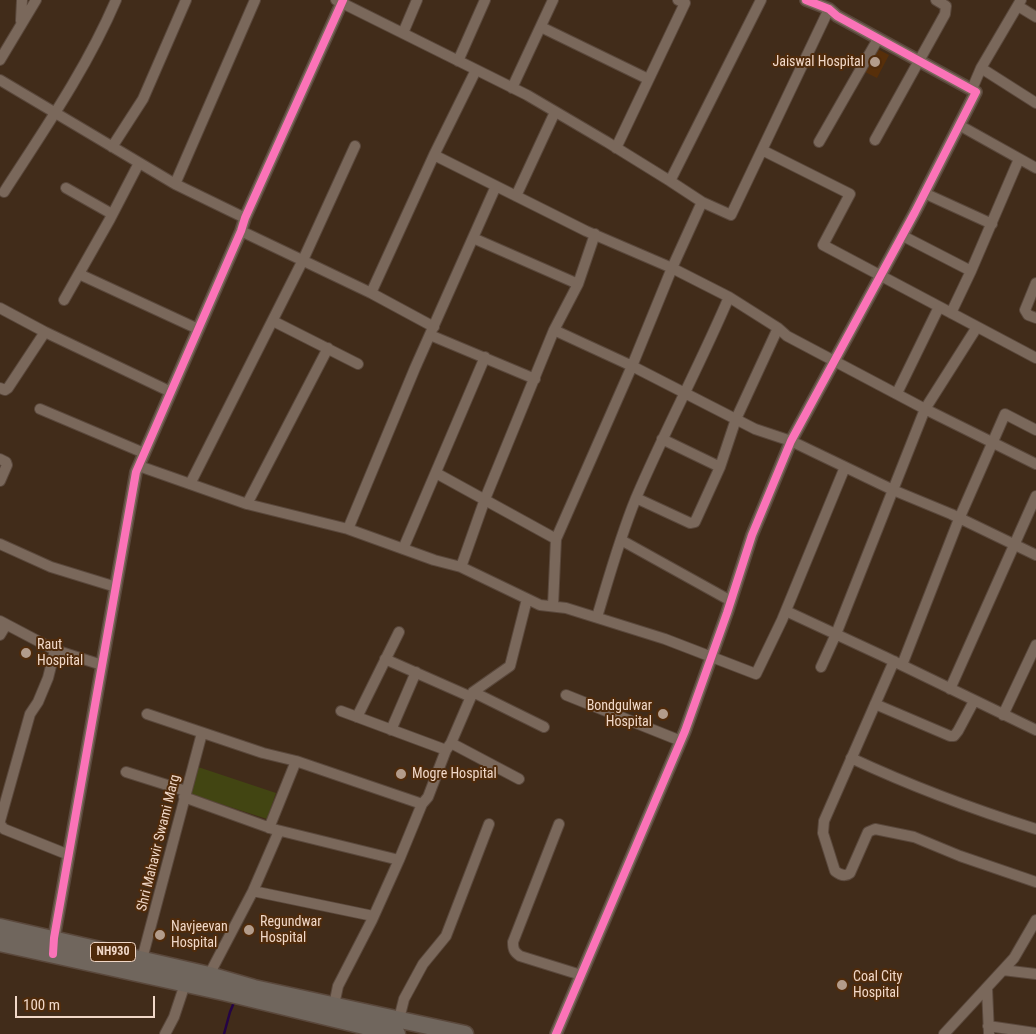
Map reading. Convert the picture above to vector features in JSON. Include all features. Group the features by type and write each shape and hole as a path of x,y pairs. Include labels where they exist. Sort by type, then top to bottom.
{"highway":[{"name":"NH930","path":"0,927 53,946 185,984 225,986 377,1026 399,1021 465,1034"},
{"name":"NH930","path":"0,942 53,946 142,959 209,975 225,986"},
{"name":"NH930","path":"261,995 335,1003 377,1026"}],"street":[{"path":"21,24 22,0"},
{"path":"0,60 36,0"},
{"path":"4,192 55,113 108,19 116,0"},
{"path":"112,147 143,99 186,0"},
{"path":"175,184 255,0"},
{"path":"403,33 417,0"},
{"path":"458,61 485,0"},
{"path":"512,88 553,0"},
{"path":"616,148 685,3 678,0"},
{"path":"670,181 761,0"},
{"path":"556,1034 682,741 752,535 791,441 882,276 976,92 837,16 829,9 806,0"},
{"path":"875,140 945,14 946,6 936,0"},
{"path":"53,946 136,472 340,1 512,88 616,148 702,202 731,215 829,9"},
{"path":"972,89 981,68 1019,3 1036,17"},
{"path":"541,27 648,79"},
{"path":"819,142 878,39"},
{"path":"981,68 1035,102"},
{"path":"371,293 476,70"},
{"path":"0,80 175,184 245,218"},
{"path":"516,196 555,112"},
{"path":"959,125 1036,168"},
{"path":"190,484 303,260 355,146"},
{"path":"762,150 850,194 823,245 1036,358"},
{"path":"434,156 730,297 788,336 925,409 1036,464"},
{"path":"951,313 972,271 1019,158"},
{"path":"64,300 139,163"},
{"path":"348,529 496,186"},
{"path":"66,188 112,214"},
{"path":"924,193 992,224"},
{"path":"553,606 556,539 702,202"},
{"path":"241,231 371,293 432,331 535,380"},
{"path":"461,567 485,500 554,330 578,284 596,234"},
{"path":"903,236 972,271"},
{"path":"473,238 578,284"},
{"path":"79,274 198,329"},
{"path":"1036,283 1025,310 1036,318"},
{"path":"596,617 620,540 636,498 730,297"},
{"path":"897,393 939,307"},
{"path":"0,308 45,332 172,392"},
{"path":"273,321 358,364"},
{"path":"821,667 836,634 925,409 977,327"},
{"path":"636,498 690,522 695,522 720,466 736,420 778,328"},
{"path":"554,330 632,366 754,429 791,441 1036,555"},
{"path":"0,388 5,390 8,388 45,332"},
{"path":"247,504 328,348"},
{"path":"403,549 486,358"},
{"path":"40,409 144,453"},
{"path":"1036,430 1005,414 898,663 875,704 826,815 823,827 823,833 835,871 843,876 850,873 868,832 874,829 914,837 960,856 1036,882"},
{"path":"662,439 720,466"},
{"path":"0,459 6,462 7,465 0,481"},
{"path":"139,466 247,504 348,529 434,560 461,567 540,605 566,608 665,639 756,674 786,611 845,467"},
{"path":"436,473 556,539"},
{"path":"950,690 1036,496"},
{"path":"620,540 731,601"},
{"path":"0,544 51,568 116,587"},
{"path":"335,1003 338,986 399,860 422,804 428,797 472,694 510,666 527,599"},
{"path":"786,611 1036,730"},
{"path":"0,635 3,623 55,650 102,665"},
{"path":"356,717 399,632"},
{"path":"1003,715 1036,645"},
{"path":"55,650 48,678 38,702 30,714 0,823 4,829 69,856"},
{"path":"384,659 472,694 544,727"},
{"path":"391,730 416,672"},
{"path":"566,695 682,741"},
{"path":"875,704 950,736 954,736 974,701"},
{"path":"341,712 391,730 449,746 519,780"},
{"path":"147,714 263,753 296,761 422,804"},
{"name":"Shri Mahavir Swami Marg","path":"142,959 172,854 185,794 202,733"},
{"path":"851,758 910,785 976,810 1036,829"},
{"path":"269,828 296,761"},
{"path":"126,772 269,828 399,860"},
{"path":"399,1021 404,999 423,964 446,936 489,824"},
{"path":"559,824 513,942 513,948 515,953 520,956 582,975"},
{"path":"209,975 253,892 279,831"},
{"path":"253,892 373,916"},
{"path":"944,1034 1014,958 1036,920"},
{"path":"1003,970 1036,974"},
{"path":"165,1034 174,1017 185,984"},
{"path":"987,988 988,1030 1036,1033"}],"shaded area":[{"name":"Jaiswal Hospital","path":"872,46 889,55 877,78 861,70"}],"green space":[{"path":"198,767 276,793 267,819 190,794"}],"waterway":[{"path":"224,1034 235,1000"}],"cycle path":[{"path":"53,954 54,938 136,472 245,218 343,0"},
{"path":"556,1034 685,731 727,613 752,535 791,441 915,212 976,92 837,16 829,9 806,0"}],"place":[{"name":"Jaiswal Hospital","path":"875,62"},
{"name":"Raut Hospital","path":"26,653"},
{"name":"Bondgulwar Hospital","path":"663,714"},
{"name":"Mogre Hospital","path":"401,774"},
{"name":"Regundwar Hospital","path":"249,930"},
{"name":"Navjeevan Hospital","path":"160,935"},
{"name":"Coal City Hospital","path":"842,985"}]}
